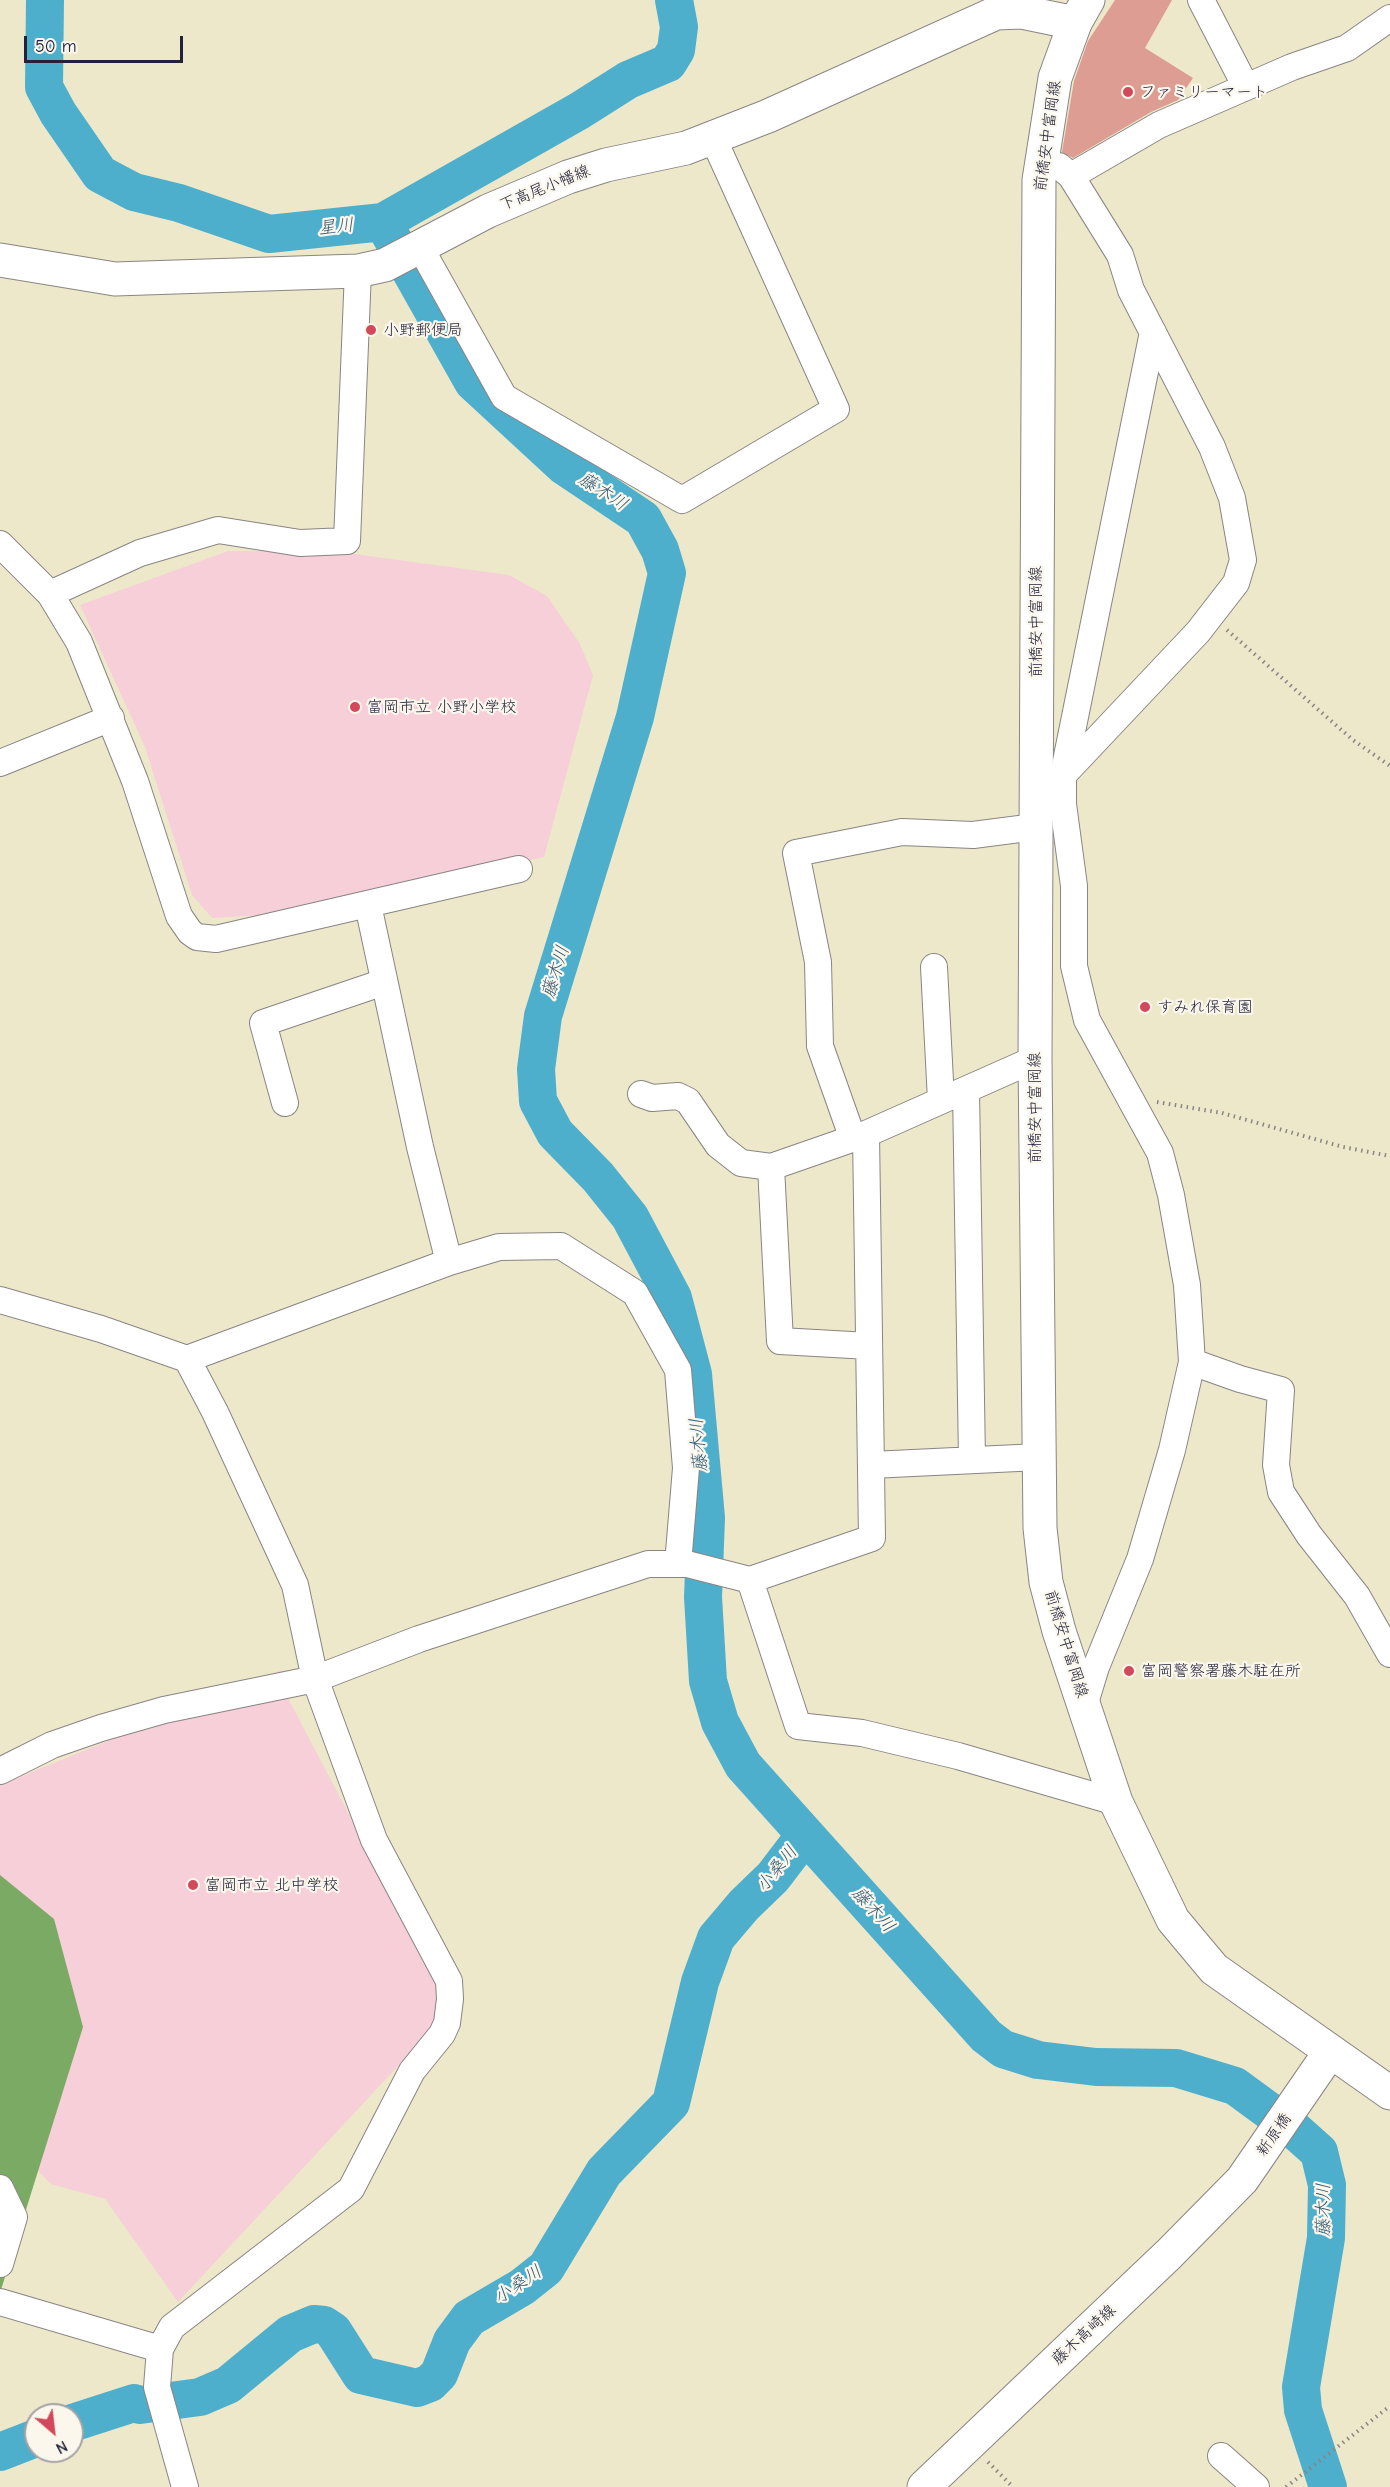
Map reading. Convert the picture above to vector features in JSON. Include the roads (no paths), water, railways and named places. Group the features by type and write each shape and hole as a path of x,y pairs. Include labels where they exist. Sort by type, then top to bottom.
{"main road":[{"name":"下高尾小幡線","path":"0,260 115,279 394,259 488,211 568,177 606,165 686,148 768,116 996,13 1082,12"},
{"name":"前橋安中富岡線","path":"1082,12 1054,78 1039,180 1049,776 1035,827 1035,1059 1040,1528 1047,1582 1059,1631 1085,1703 1116,1802 1161,1898 1189,1942 1214,1969 1390,2093"},
{"name":"新原橋","path":"1242,2180 1330,2052"},
{"name":"藤木高崎線","path":"924,2487 1170,2254 1242,2180"}],"street":[{"path":"1201,0 1246,87"},
{"path":"1071,176 1159,125 1292,67 1347,48 1390,18"},
{"path":"394,259 504,397 682,500 836,409 712,138"},
{"path":"1042,153 1071,176 1120,255 1131,290 1212,447 1232,498 1243,560 1236,583 1211,615 1049,776"},
{"path":"50,594 141,553 218,530 300,543 347,542 394,259"},
{"path":"1085,1703 1096,1667 1140,1559 1172,1450 1192,1362 1187,1285 1171,1195 1160,1153 1127,1097 1087,1020 1074,966 1074,886 1063,804 1049,776 1153,332"},
{"path":"0,544 50,594 79,642 111,718 179,916 190,932 197,937 216,939 368,905 393,896 519,869"},
{"path":"0,763 111,718"},
{"path":"0,1771 52,1745 101,1728 164,1710 315,1679 419,1639 648,1564 683,1564 750,1580 872,1538 869,1346 860,1136 820,1046 818,962 795,853 902,832 973,836 1035,827"},
{"path":"368,905 420,1147 449,1262"},
{"path":"934,967 942,1100"},
{"path":"285,1103 263,1023 384,982"},
{"path":"640,1094 652,1098 678,1096 688,1101 718,1145 741,1163 771,1167 860,1136 1035,1059"},
{"path":"966,1090 972,1460"},
{"path":"771,1167 780,1341 869,1346"},
{"path":"0,1300 101,1329 187,1359 449,1262 499,1247 561,1246 635,1293 678,1370 686,1468 683,1564"},
{"path":"185,2487 157,2387 160,2349 172,2327 351,2189 412,2071 436,2043 447,2023 449,1981 374,1840 315,1679 295,1585 215,1412 187,1359"},
{"path":"1192,1362 1239,1379 1281,1390 1276,1465 1281,1492 1309,1535 1357,1596 1390,1654"},
{"path":"871,1465 1039,1457"},
{"path":"750,1580 798,1726 862,1733 958,1756 1116,1802"},
{"path":"0,2188 14,2217 0,2264"},
{"path":"0,2302 160,2349"},
{"path":"1221,2456 1256,2487"}],"waterway":[{"name":"星川","path":"45,0 44,87 58,113 100,174 134,192 179,203 269,234 383,222 579,111 628,80 668,63 676,50 679,27 674,0"},
{"name":"藤木川","path":"383,222 473,382 564,466 643,519 660,550 667,573 635,717 543,1016 536,1069 538,1101 555,1133 598,1177 630,1217 673,1298 693,1374 706,1518 703,1597 708,1681 720,1722 743,1765 986,2036 1003,2049 1038,2060 1096,2067 1176,2068 1235,2086 1291,2127 1319,2152 1327,2185 1326,2238 1301,2387 1303,2410 1328,2487"},
{"name":"小桑川","path":"84,2419 134,2403 140,2405 200,2397 228,2385 290,2334 314,2324 324,2325 333,2331 361,2375 417,2388 430,2383 439,2374 452,2341 469,2318 522,2287 546,2268 604,2172 671,2103 700,1982 716,1938 744,1905 773,1877 805,1835"},
{"name":"小桑川","path":"0,2452 24,2443"}],"place":[{"name":"ファミリーマート","path":"1128,92"},
{"name":"小野郵便局","path":"371,330"},
{"name":"富岡市立 小野小学校","path":"355,707"},
{"name":"すみれ保育園","path":"1145,1007"},
{"name":"富岡警察署藤木駐在所","path":"1129,1671"},
{"name":"富岡市立 北中学校","path":"193,1885"}]}
